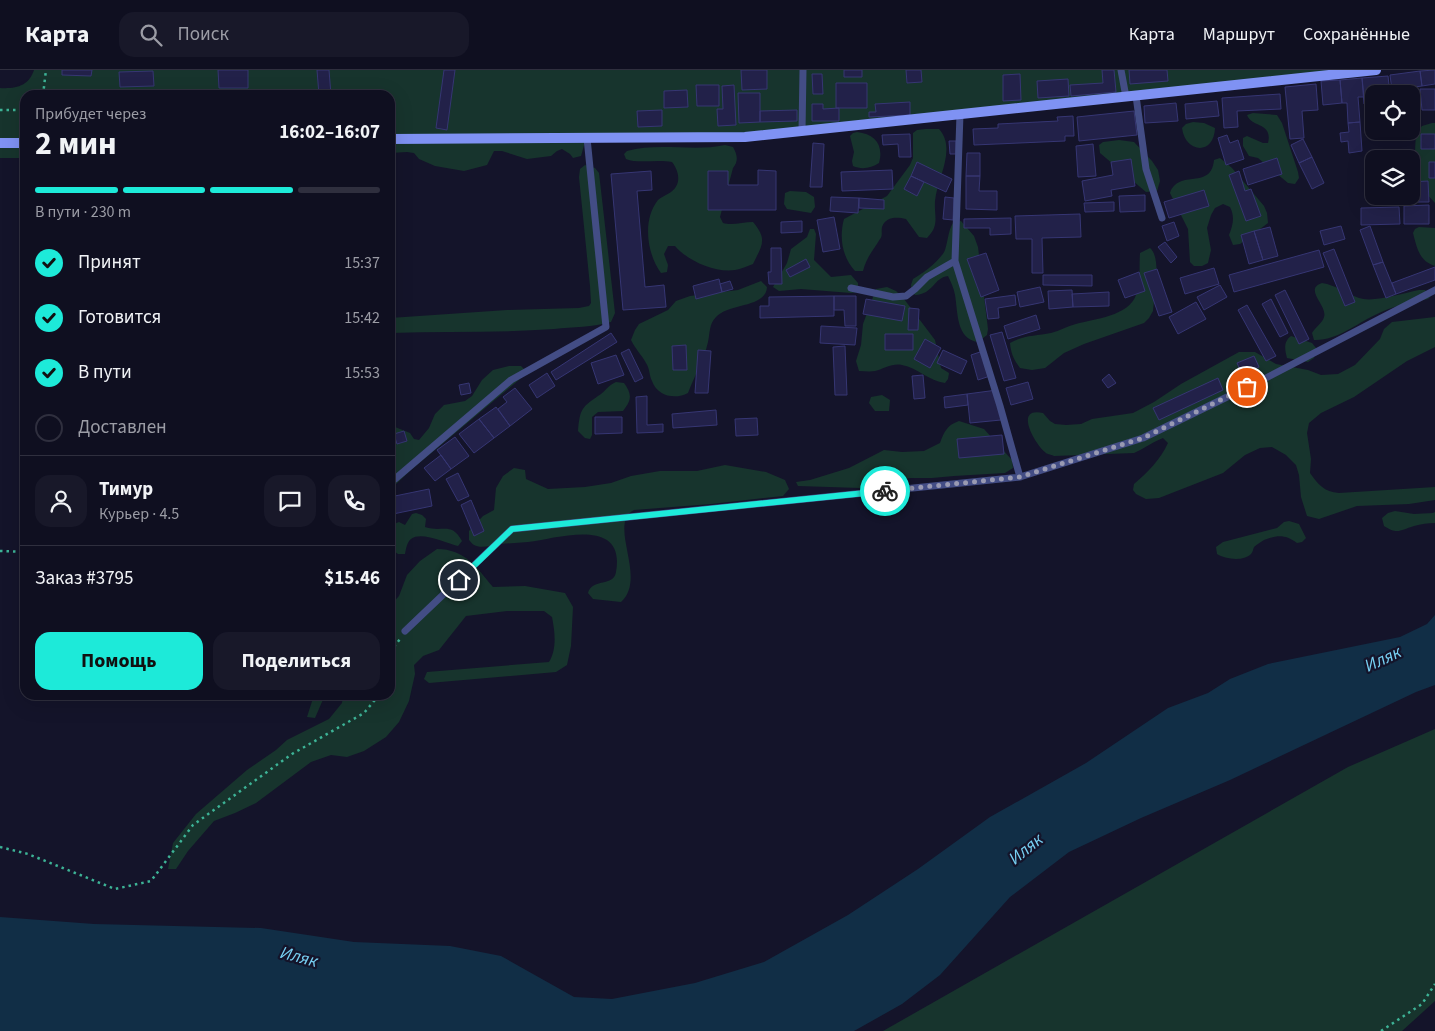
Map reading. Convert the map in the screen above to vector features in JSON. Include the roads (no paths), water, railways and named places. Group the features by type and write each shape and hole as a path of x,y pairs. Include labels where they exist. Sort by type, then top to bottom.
{"street":[{"path":"395,139 745,137 1376,70"},
{"path":"0,143 20,143"}],"lane":[{"path":"802,131 803,70"},
{"path":"1121,70 1131,96 1146,170 1162,218"},
{"path":"960,114 955,261 1020,477"},
{"path":"395,479 511,380 606,327 587,138"},
{"path":"851,288 893,297 906,296 927,277 955,261"},
{"path":"405,631 512,529 1020,477 1143,438 1264,379 1435,290"}],"water":[{"name":"Иляк","path":"1435,615 1435,685 1416,692 1230,780 1141,818 1069,852 1010,897 940,975 902,1004 854,1031 0,1031 0,917 94,924 261,928 354,942 450,946 501,956 574,997 612,999 695,983 764,962 848,915 918,869 990,817 1086,763 1168,708 1208,693 1230,679 1268,664 1400,637 1427,624"}]}
